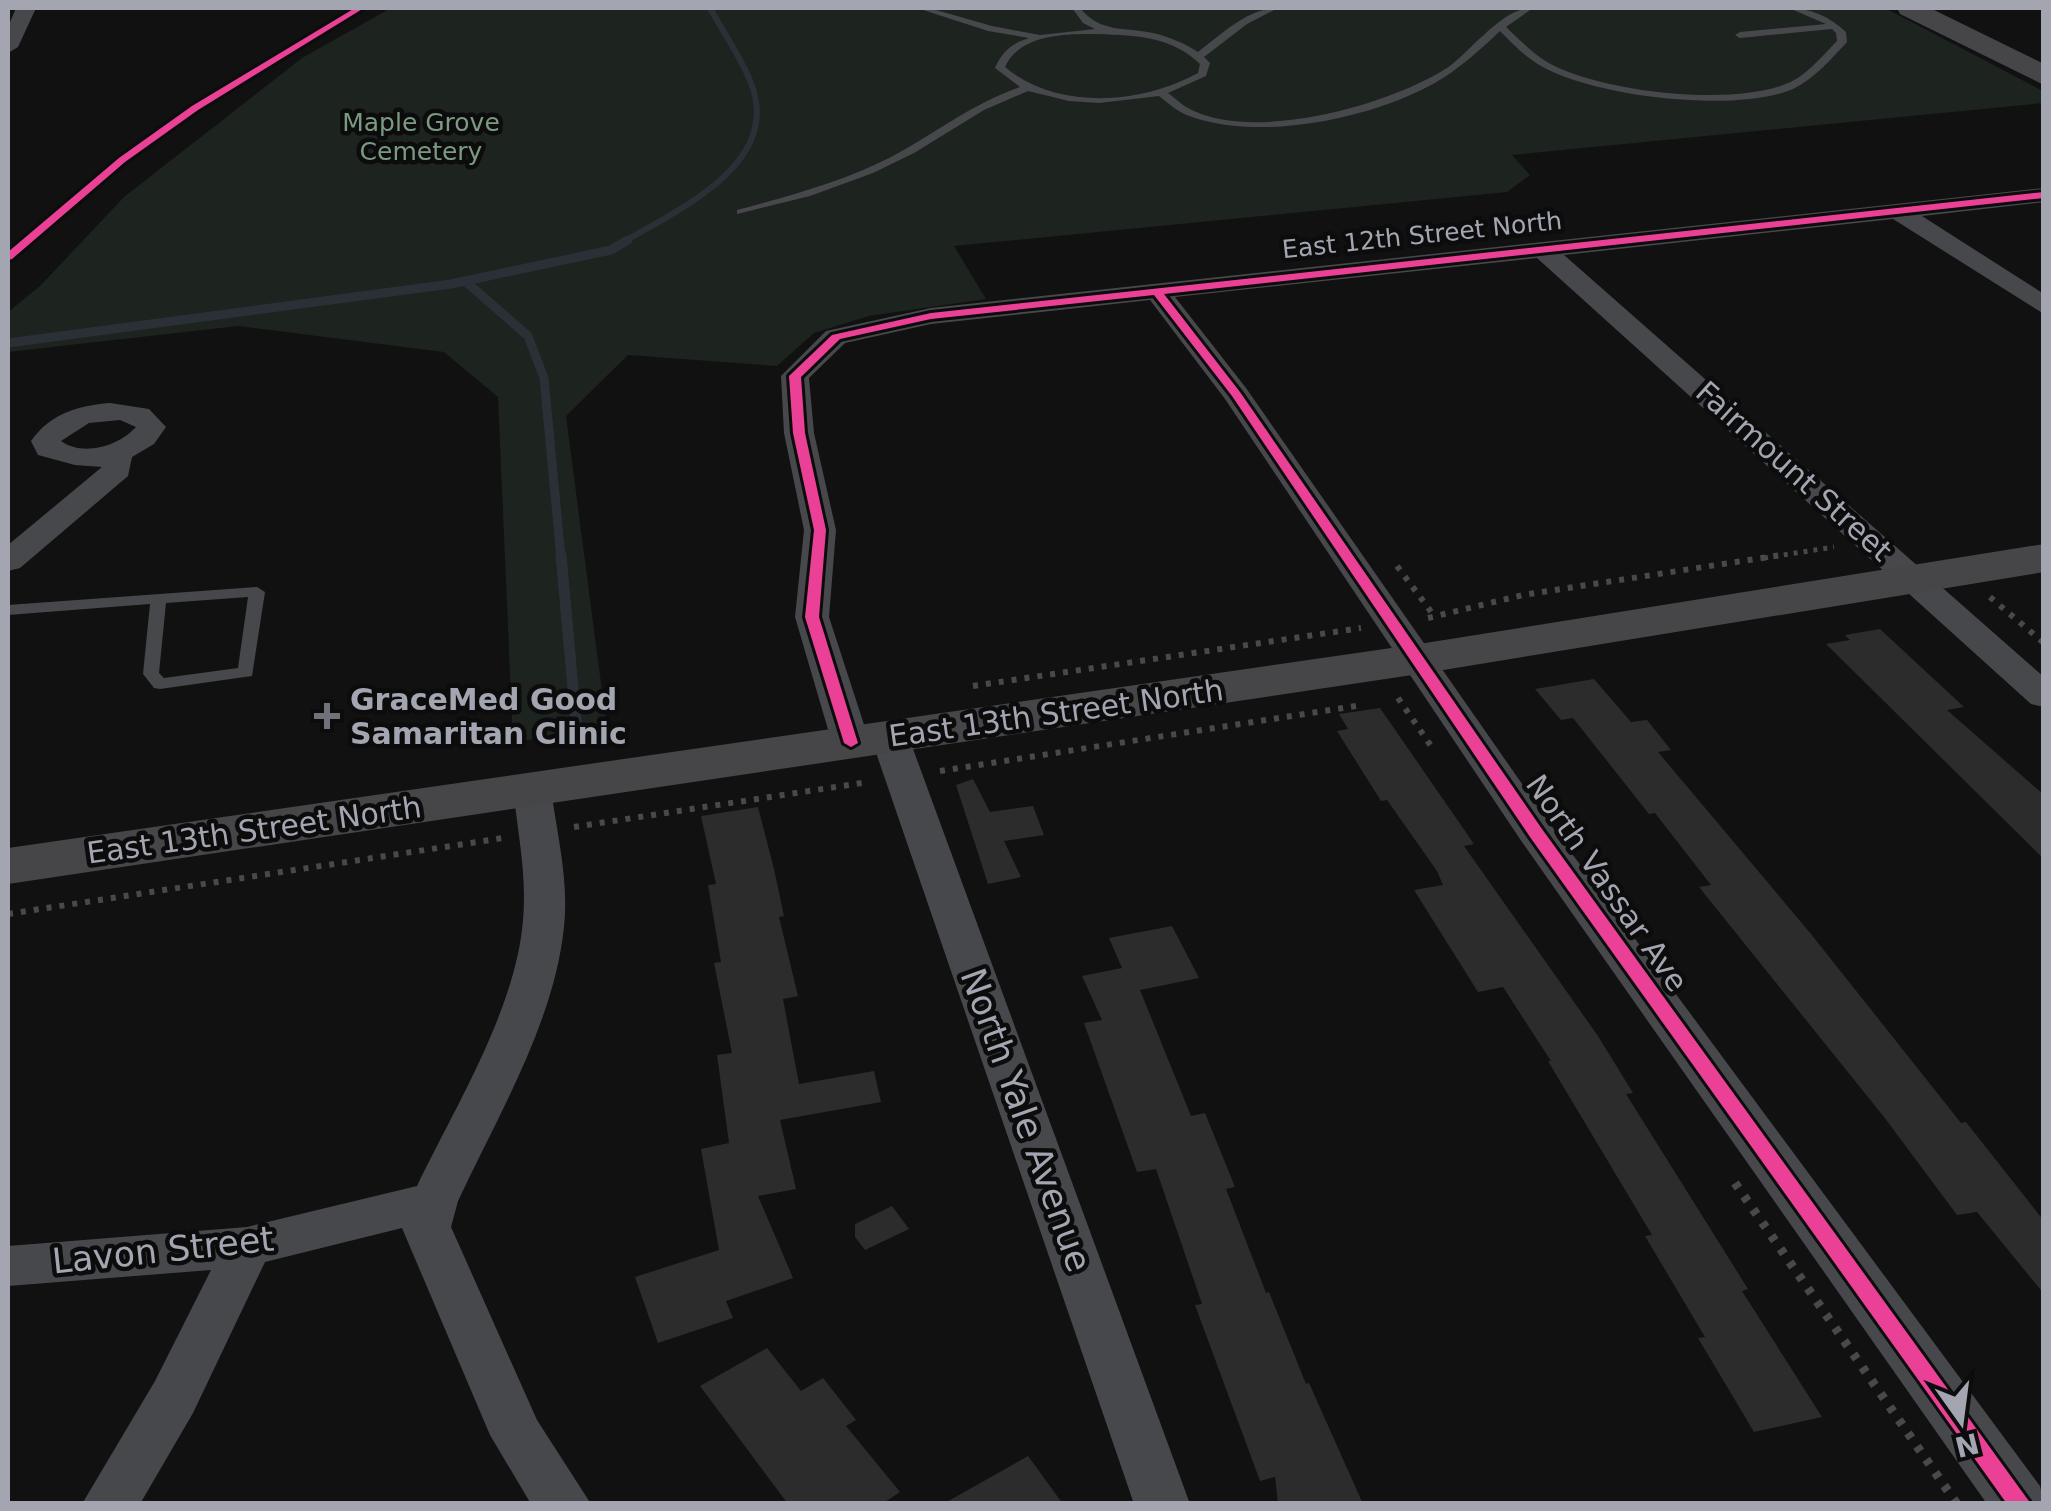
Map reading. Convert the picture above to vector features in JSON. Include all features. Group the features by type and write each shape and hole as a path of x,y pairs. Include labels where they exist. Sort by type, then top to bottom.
{"main road":[{"path":"1910,8 2044,76"},
{"name":"East 13th Street North","path":"8,866 871,740 1407,641 2044,558"}],"street":[{"path":"8,47 26,8"},
{"name":"East 12th Street North","path":"815,357 836,338 932,316 2044,194"},
{"path":"1898,211 2044,306"},
{"name":"Fairmount Street","path":"1541,248 2044,696"},
{"name":"North Vassar Ave","path":"1156,290 1236,394 1547,849 2020,1504"},
{"name":"North Yale Avenue","path":"815,357 795,376 799,434 820,530 812,617 871,740 1162,1504"},
{"path":"8,562 117,470 117,452"},
{"path":"532,790 545,908 542,943 525,998 426,1227 518,1435 563,1504"},
{"name":"Lavon Street","path":"8,1266 247,1248 434,1201"},
{"path":"110,1504 174,1397 247,1248"},
{"path":"8,1289 85,1260"}],"lane":[{"path":"921,8 990,29 1044,38"},
{"path":"1199,56 1244,22 1274,8"},
{"path":"1163,94 1189,113 1212,120 1257,123 1324,116 1375,104 1448,71 1500,26 1528,8"},
{"path":"1500,26 1545,65 1568,76 1631,90 1748,97 1793,86 1842,42 1834,26 1807,10 1793,8"},
{"path":"1067,34 1078,10 1108,32"},
{"path":"1740,34 1834,26"},
{"path":"1108,32 1176,42 1205,62 1203,74 1188,85 1163,94 1092,99 1027,88 1008,78 1000,68 1002,57 1014,48 1044,38 1108,32"},
{"path":"740,212 824,190 874,170 978,106 1027,88"},
{"path":"8,610 257,592 246,672 160,684 151,674 158,600"}],"path":[{"path":"956,689 1407,641 1524,595 1845,546"},
{"path":"1989,596 2044,643"}],"green space":[{"name":"Maple Grove Cemetery","path":"391,8 1885,8 2043,91 2043,103 1512,155 1530,175 1507,192 954,246 986,299 869,316 814,333 777,366 628,355 566,416 607,729 513,742 498,397 444,352 238,326 8,352 8,312 40,286 124,197 302,58"}],"building":[{"path":"1880,629 1964,707 1947,710 2044,795 2044,859 1826,644 1850,640 1845,635"},
{"path":"1594,679 1631,722 1647,720 1671,750 1658,752 2044,1221 2044,1294 1977,1212 1957,1215 1884,1117 1699,887 1711,885 1655,813 1649,814 1573,718 1561,720 1535,689"},
{"path":"1380,708 1474,844 1464,846 1598,1036 1633,1093 1626,1094 1748,1289 1742,1291 1822,1417 1754,1432 1698,1338 1705,1337 1645,1236 1652,1235 1551,1061 1503,987 1478,992 1414,890 1443,885 1387,800 1381,801 1337,731 1348,729 1339,714"},
{"path":"973,779 990,812 1033,806 1044,835 1004,841 1021,877 988,884 956,785"},
{"path":"758,807 798,996 783,999 799,1084 874,1071 881,1102 780,1120 796,1189 758,1196 793,1278 726,1301 733,1318 658,1343 635,1277 719,1250 701,1149 729,1143 717,1055 732,1053 714,963 721,962 708,885 716,884 701,816"},
{"path":"1172,926 1199,978 1140,990 1191,1116 1205,1113 1235,1187 1226,1189 1266,1293 1269,1292 1306,1384 1309,1383 1363,1504 1278,1504 1275,1477 1260,1481 1195,1305 1202,1304 1156,1169 1137,1172 1084,1023 1102,1020 1082,976 1122,968 1109,938"},
{"path":"892,1206 909,1229 865,1250 855,1237 855,1224"},
{"path":"767,1348 801,1391 823,1378 856,1420 846,1426 900,1492 882,1504 788,1504 700,1386"},
{"path":"1028,1456 1063,1504 943,1504"}],"waterway":[{"path":"624,242 720,180 739,160 752,137 757,112 751,83 710,8"},
{"path":"465,281 611,250 628,240"},
{"path":"8,343 465,281"},
{"path":"465,281 528,336 544,378 561,558"},
{"path":"561,555 576,721"}],"cycle path":[{"path":"8,257 122,160 195,108 360,8"},
{"path":"851,743 812,617 820,530 799,433 795,376 836,337 931,316 2044,195"},
{"path":"1156,290 1236,394 1536,833 2020,1504"}],"place":[{"name":"GraceMed Good Samaritan Clinic","path":"327,716"}]}
